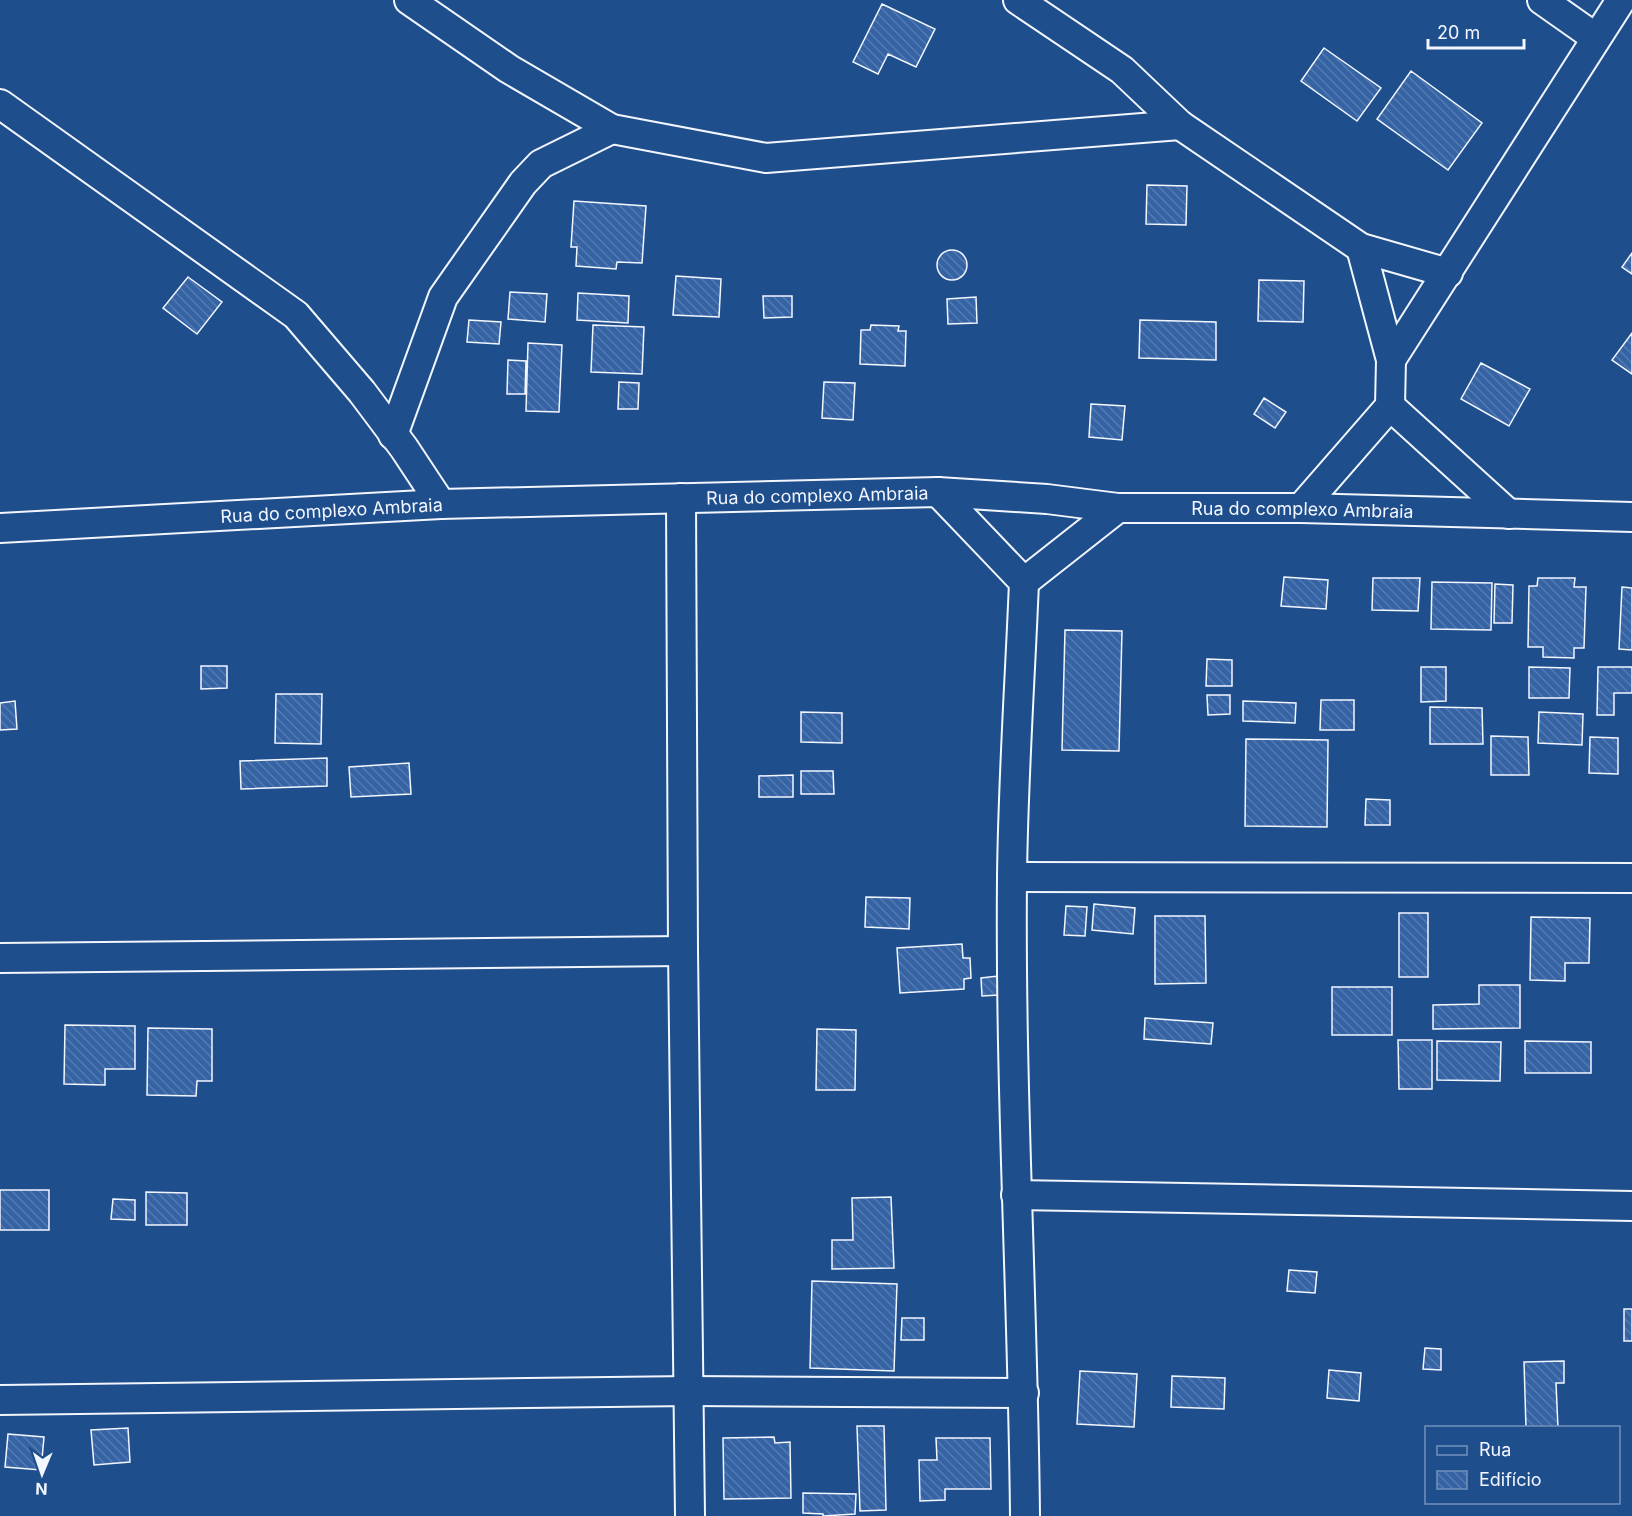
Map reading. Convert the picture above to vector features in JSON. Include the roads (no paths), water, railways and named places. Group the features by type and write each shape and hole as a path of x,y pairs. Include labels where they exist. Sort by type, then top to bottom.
{"street":[{"path":"409,0 509,69 612,129 766,158 1180,125"},
{"path":"1018,0 1122,70 1180,125 1361,248 1448,273"},
{"path":"1542,0 1596,38"},
{"path":"1391,360 1621,0"},
{"path":"0,104 296,315 362,392 441,504"},
{"path":"393,435 443,297 523,183 541,164 612,129"},
{"path":"1301,508 1390,406 1391,360 1361,248"},
{"path":"1390,406 1509,514"},
{"path":"938,492 1024,582 1012,877 1016,1195 1024,1393 1025,1516"},
{"name":"Rua do complexo Ambraia","path":"0,528 441,504 938,492 1047,499 1118,508 1301,508 1632,517"},
{"path":"681,498 683,951 690,1516"},
{"path":"1024,582 1118,508"},
{"path":"1012,877 1632,878"},
{"path":"0,958 683,951"},
{"path":"1016,1195 1632,1206"},
{"path":"0,1400 688,1391 1024,1393"}]}
